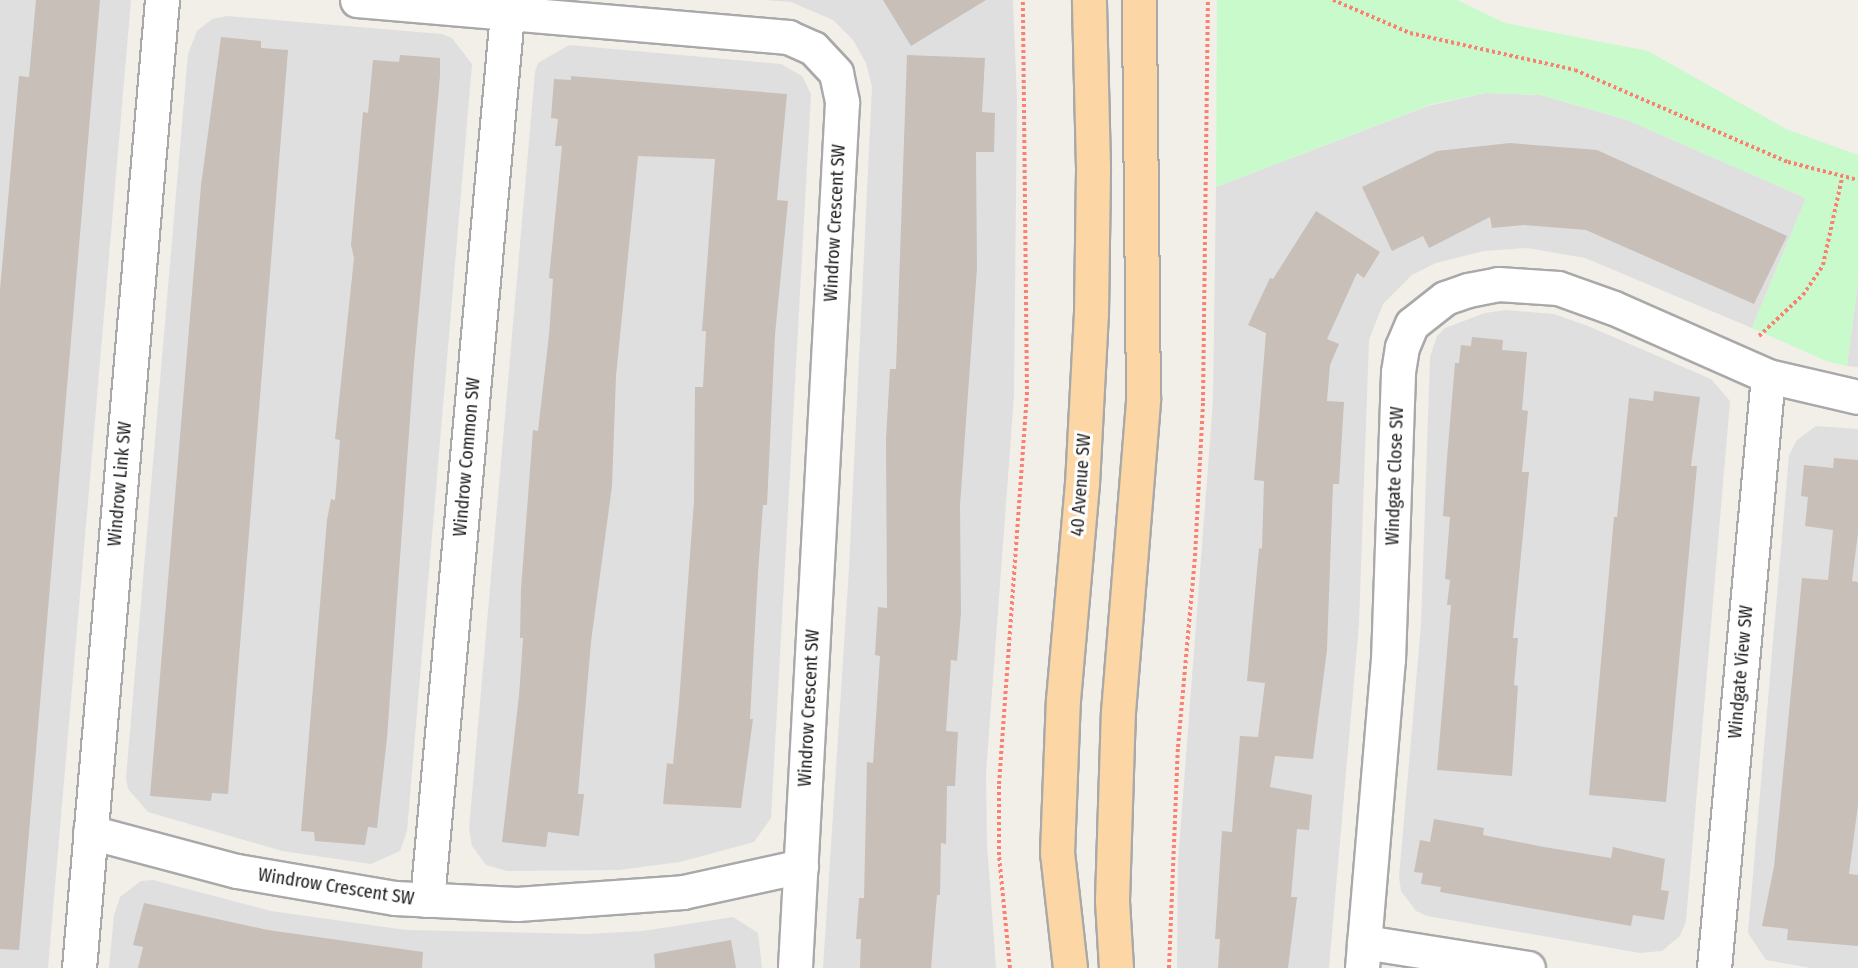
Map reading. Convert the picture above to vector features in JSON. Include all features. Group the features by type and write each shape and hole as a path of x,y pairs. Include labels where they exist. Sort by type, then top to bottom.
{"main road":[{"name":"40 Avenue SW","path":"1070,968 1057,853 1063,700 1082,484 1090,314 1093,167 1089,0"},
{"path":"1116,968 1112,900 1119,712 1143,398 1138,0"}],"street":[{"name":"Windrow Link SW","path":"79,968 162,0"},
{"name":"Windrow Crescent SW","path":"357,0 788,37 813,48 836,73 842,102 795,968"},
{"name":"Windrow Common SW","path":"427,900 507,14"},
{"name":"Windgate Close SW","path":"1528,968 1363,955 1389,649 1398,372 1402,347 1412,324 1445,298 1468,290 1525,284 1586,297 1734,359 1768,376 1858,397"},
{"name":"Windgate View SW","path":"1714,968 1768,376"},
{"name":"Windrow Crescent SW","path":"90,832 237,872 395,898 427,900 517,904 683,892 801,866"}],"path":[{"path":"1010,968 999,855 999,784 1027,395 1023,0"},
{"path":"1169,968 1178,747 1195,556 1203,401 1208,0"},
{"path":"1333,0 1419,36 1575,70 1788,162 1842,178 1858,180"},
{"path":"1734,359 1813,280 1829,246 1842,178"}],"shaded area":[{"path":"0,0 131,0 48,968 0,968"},
{"path":"763,0 1013,0 1017,99 1014,396 986,773 987,844 996,968 823,968 849,568 872,87 866,63 853,40 833,20 791,2"},
{"path":"227,16 442,34 452,38 472,64 407,831 400,851 371,864 282,851 148,812 128,789 126,778 188,54 197,31 212,19"},
{"path":"569,45 781,64 802,76 811,94 771,818 754,842 680,862 619,870 507,871 486,865 472,846 469,829 535,72 538,63"},
{"path":"1486,93 1541,95 1627,120 1806,198 1752,328 1585,258 1527,248 1484,251 1436,263 1412,275 1383,304 1369,340 1359,624 1329,968 1177,968 1178,861 1213,401 1216,187 1428,106"},
{"path":"1858,282 1858,367 1847,366"},
{"path":"1506,310 1554,314 1588,326 1711,379 1730,401 1686,921 1680,936 1662,951 1640,953 1427,916 1416,911 1401,891 1399,877 1421,625 1430,357 1437,336 1445,328 1485,313"},
{"path":"1816,426 1858,429 1858,968 1811,968 1766,960 1748,933 1789,455 1797,440"},
{"path":"153,880 271,911 406,930 587,934 643,931 733,917 758,933 762,968 109,968 114,915 120,897 141,881"}],"green space":[{"path":"1217,0 1457,0 1505,23 1648,51 1786,129 1858,155 1858,282 1847,366 1826,361 1752,328 1806,198 1627,120 1541,95 1486,93 1432,104 1216,187"}],"building":[{"path":"36,0 100,0 19,950 0,949 0,290 19,76 29,77"},
{"path":"883,0 986,0 911,46"},
{"path":"221,37 261,41 261,48 288,50 228,794 212,793 211,801 150,796 201,185"},
{"path":"400,55 440,58 440,76 414,364 387,738 377,828 368,827 365,845 315,841 314,832 301,831 327,520 331,499 335,500 340,440 335,439 354,258 351,245 363,112 368,113 373,60 399,62"},
{"path":"907,55 985,58 982,112 995,113 994,152 976,152 977,268 960,505 961,613 957,661 951,660 946,731 958,732 955,786 947,786 946,844 941,843 940,895 937,895 931,968 860,968 861,939 856,939 859,898 864,898 867,762 873,763 880,656 875,655 878,607 887,608 886,439 890,369 896,369"},
{"path":"571,76 787,94 777,200 788,201 775,335 767,505 763,505 758,573 750,719 753,719 741,808 663,804 667,763 673,764 679,702 694,501 695,387 703,387 706,331 702,331 715,159 638,156 616,376 612,486 591,642 578,794 584,794 579,836 548,832 546,847 502,842 519,696 523,638 520,638 521,589 533,430 538,431 553,279 549,278 562,146 555,146 558,119 551,118 554,79 571,80"},
{"path":"1510,143 1597,150 1787,236 1754,304 1586,230 1524,225 1492,228 1490,217 1429,248 1423,236 1392,251 1362,187 1437,151"},
{"path":"1316,211 1380,252 1364,278 1357,273 1327,339 1339,344 1330,365 1327,401 1344,402 1339,484 1333,484 1327,650 1313,759 1275,756 1270,787 1312,795 1309,830 1297,829 1291,897 1297,897 1288,968 1218,968 1220,939 1215,939 1222,831 1232,832 1240,736 1258,737 1265,683 1247,681 1259,548 1262,549 1264,481 1254,480 1266,333 1248,325 1270,278 1273,279"},
{"path":"1472,337 1503,340 1502,350 1527,352 1522,410 1528,411 1522,472 1529,472 1513,638 1518,638 1514,685 1518,686 1512,776 1437,770 1451,605 1447,605 1450,580 1445,579 1450,517 1443,516 1447,458 1455,363 1459,363 1461,345 1471,346"},
{"path":"1654,391 1700,397 1691,466 1697,466 1666,802 1589,795 1614,517 1617,517 1629,398 1653,401"},
{"path":"1834,458 1858,460 1858,533 1852,581 1858,582 1858,805 1849,874 1858,875 1858,946 1787,940 1788,929 1762,926 1774,867 1802,578 1828,580 1833,530 1805,526 1808,497 1801,496 1804,465 1833,468"},
{"path":"1434,819 1484,828 1483,835 1544,847 1611,858 1613,847 1665,859 1661,890 1669,891 1664,920 1633,915 1631,926 1440,892 1441,887 1421,884 1423,873 1414,872 1420,840 1430,842"},
{"path":"144,903 268,930 423,952 422,968 138,968 143,947 133,945"},
{"path":"731,940 736,968 655,968 654,954"}]}
